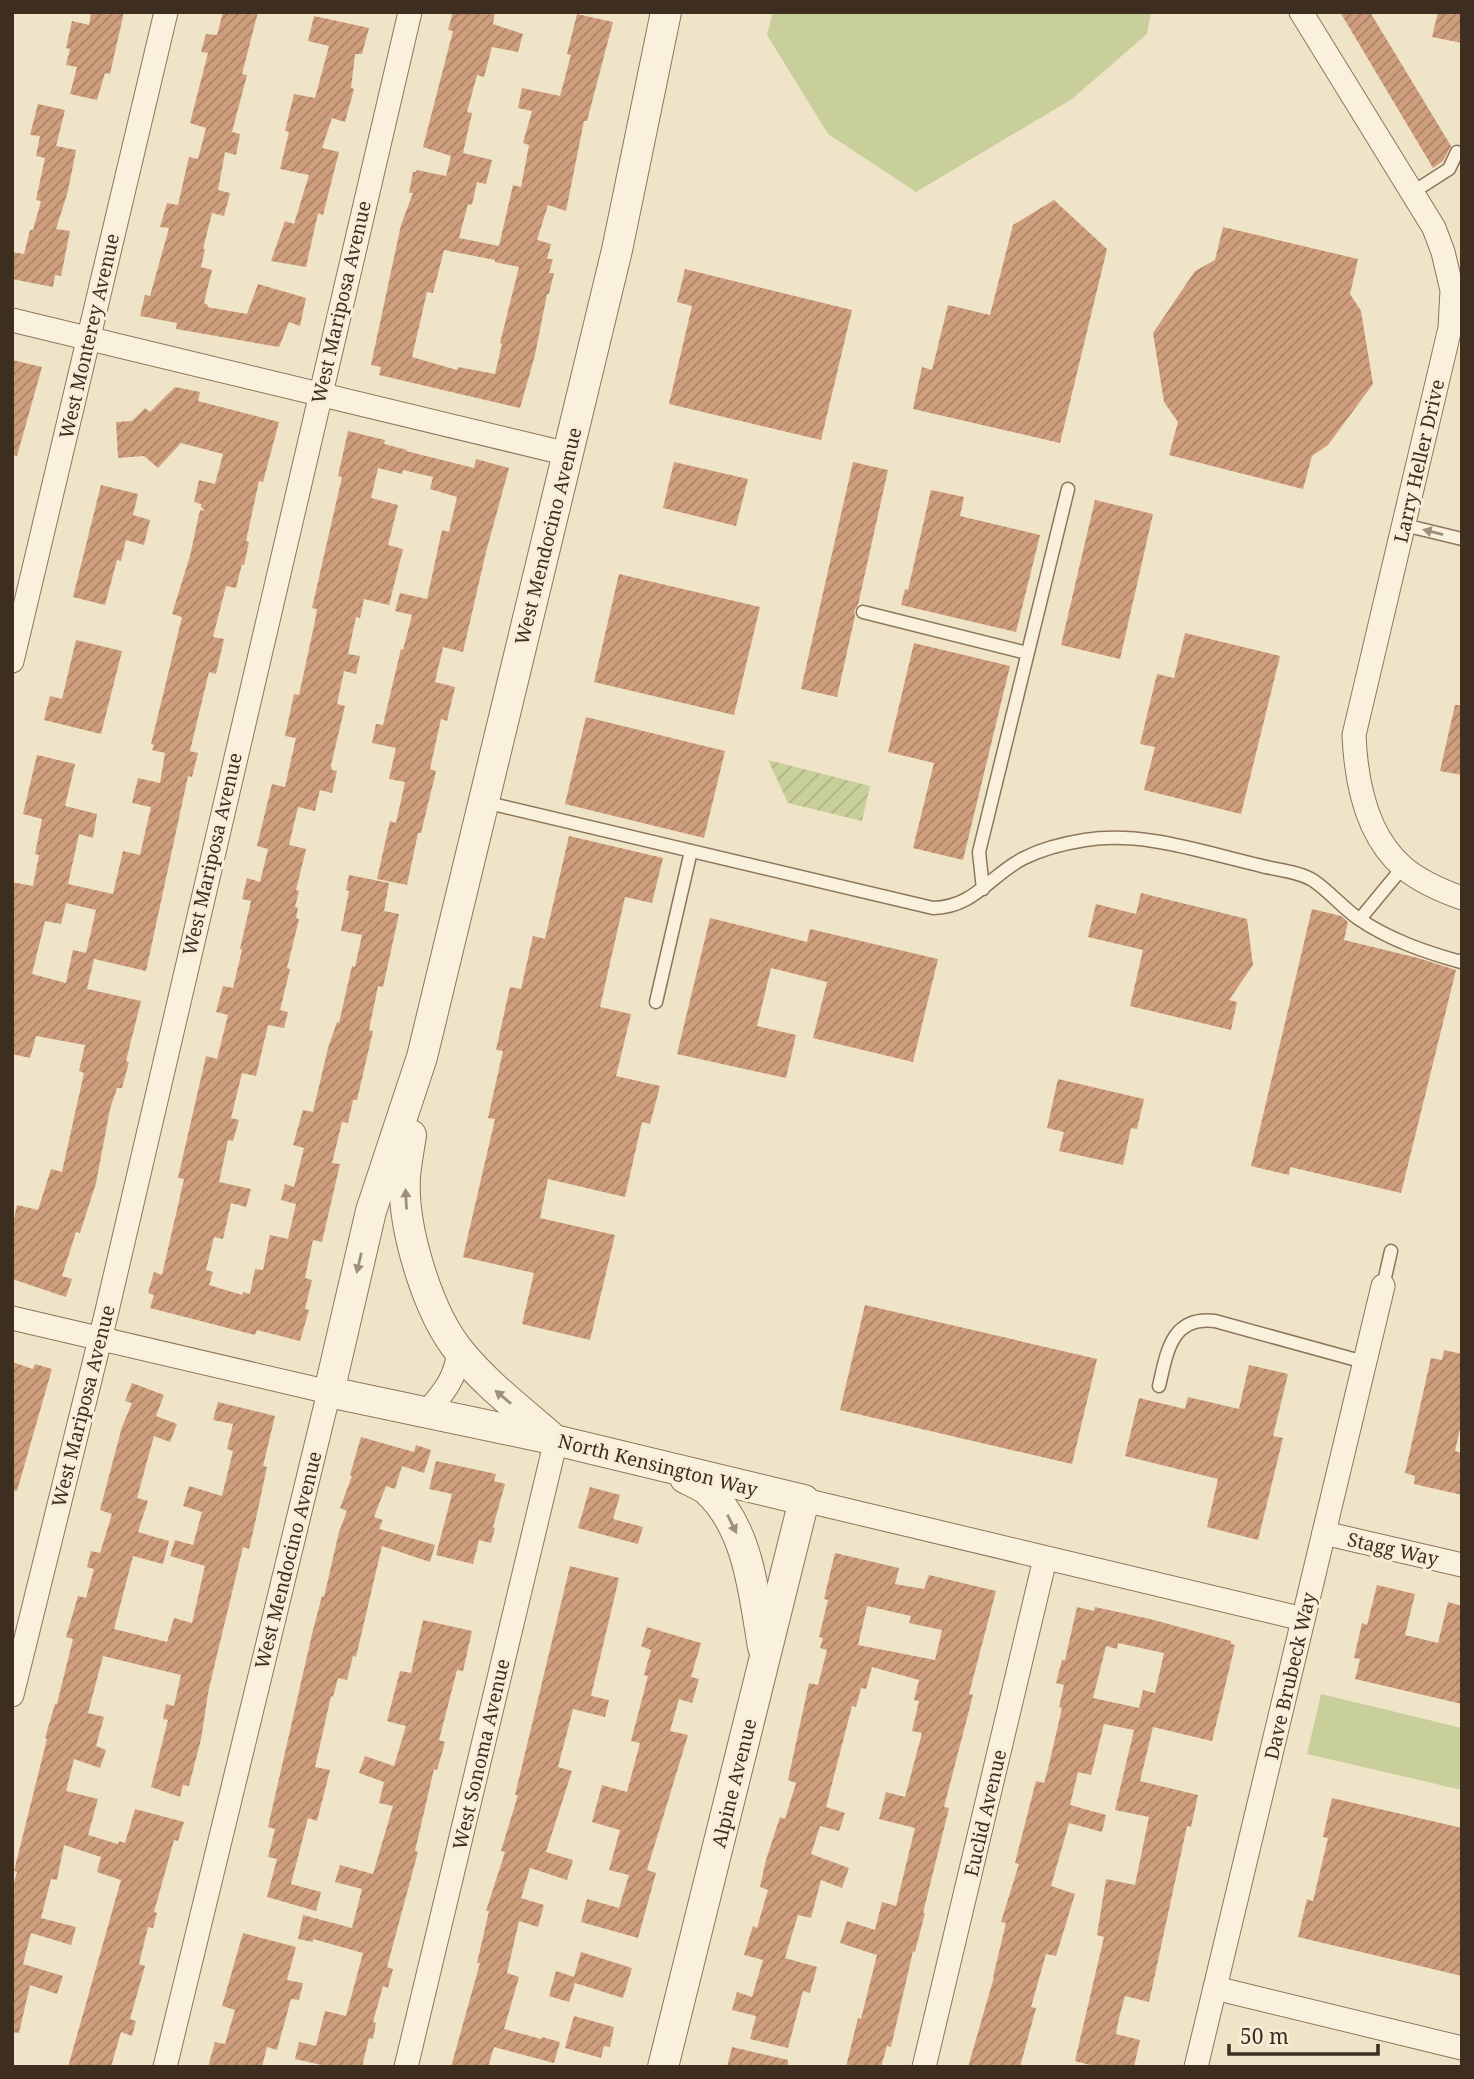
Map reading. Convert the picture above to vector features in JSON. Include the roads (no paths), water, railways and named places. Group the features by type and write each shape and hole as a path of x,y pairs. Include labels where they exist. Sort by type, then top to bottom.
{"street":[{"name":"West Monterey Avenue","path":"12,661 166,12"},
{"name":"West Mariposa Avenue","path":"12,1695 100,1339 410,12"},
{"name":"West Mendocino Avenue","path":"165,2067 371,1211 422,1057 617,250 666,12"},
{"name":"Larry Heller Drive","path":"1301,12 1434,228 1443,251 1452,290 1450,328 1354,735 1356,775 1365,805 1377,831 1403,867 1423,881 1462,898"},
{"path":"12,320 568,454"},
{"name":"West Mendocino Avenue","path":"422,1057 405,1178 407,1222 429,1297 439,1320 459,1351 494,1389 556,1440"},
{"name":"Dave Brubeck Way","path":"1196,2067 1383,1286"},
{"name":"North Kensington Way","path":"12,1318 328,1392 556,1440 1303,1619"},
{"path":"426,1412 449,1386 455,1373 459,1351"},
{"name":"West Sonoma Avenue","path":"406,2067 556,1440"},
{"path":"663,1466 706,1489 730,1518 753,1586 765,1658"},
{"name":"Alpine Avenue","path":"663,2067 804,1500"},
{"name":"Stagg Way","path":"1324,1533 1462,1565"},
{"name":"Euclid Avenue","path":"924,2067 1045,1559"},
{"path":"1215,1988 1462,2048"}],"lane":[{"path":"1413,192 1449,169 1457,152"},
{"path":"983,889 979,852 1068,489"},
{"path":"1404,525 1462,540"},
{"path":"863,612 1027,653"},
{"path":"484,802 933,908 949,908 983,889 1023,858 1084,840 1121,837 1149,840 1312,880 1360,919 1407,944 1462,961"},
{"path":"656,1002 691,851"},
{"path":"1360,919 1403,867"},
{"path":"1383,1286 1391,1251"},
{"path":"1159,1386 1169,1346 1176,1334 1200,1319 1364,1362"}]}
